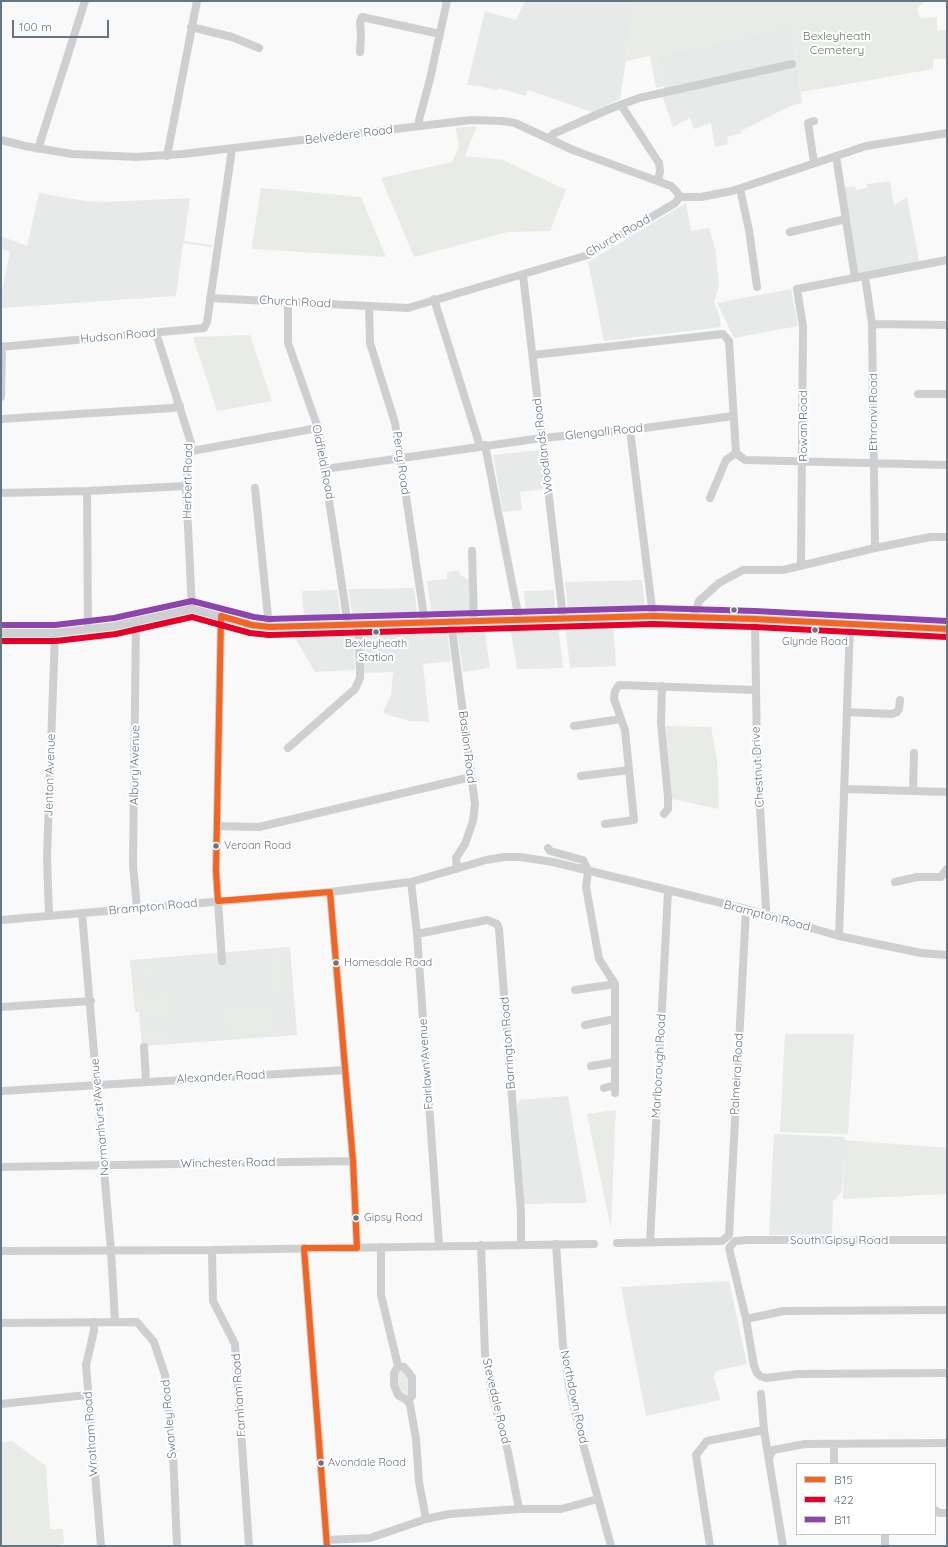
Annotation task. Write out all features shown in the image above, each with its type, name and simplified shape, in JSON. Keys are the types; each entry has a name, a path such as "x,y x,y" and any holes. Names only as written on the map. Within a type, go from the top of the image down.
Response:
{"street":[{"path":"38,149 85,1"},
{"path":"167,156 196,1"},
{"path":"419,126 419,120 447,1"},
{"path":"360,52 361,34 359,15 440,34"},
{"path":"191,27 232,37 258,48"},
{"path":"549,140 553,134 621,104 654,94 792,64"},
{"path":"621,104 659,163 660,171 658,181"},
{"name":"Belvedere Road","path":"1,140 38,149 107,157 167,156 471,120 502,121 515,123 549,140 616,167 671,186 678,192 680,197"},
{"path":"814,121 808,123 814,163"},
{"path":"680,197 701,197 740,189 814,163 886,142 947,133"},
{"path":"210,298 232,149"},
{"path":"836,156 855,278 947,260"},
{"path":"740,189 750,230 757,287"},
{"name":"Church Road","path":"210,298 408,308 588,255 675,202 680,197"},
{"path":"790,232 846,219"},
{"name":"Woodlands Road","path":"523,275 563,617"},
{"name":"Ethronvi Road","path":"865,276 872,324 875,548"},
{"name":"Rowan Road","path":"801,564 803,326 797,289 855,278"},
{"name":"Hudson Road","path":"1,347 204,328 207,322 210,298"},
{"path":"432,300 480,446 518,619"},
{"name":"Oldfield Road","path":"288,302 288,343 318,428 348,625"},
{"name":"Percy Road","path":"369,306 370,343 395,423 425,623"},
{"path":"872,324 947,325"},
{"name":"Herbert Road","path":"156,333 191,443 192,451 186,486 192,610"},
{"path":"533,355 720,333 726,336 729,341 736,453 745,460 947,465"},
{"path":"1,347 1,397"},
{"path":"918,394 947,394"},
{"path":"1,419 148,410 180,406"},
{"name":"Glengall Road","path":"325,469 480,446 542,438 630,430 733,416"},
{"path":"192,451 318,428"},
{"path":"630,430 653,616"},
{"path":"710,498 726,460 736,453"},
{"path":"1,493 87,491 186,486"},
{"path":"255,488 269,627"},
{"path":"87,491 88,629"},
{"path":"694,616 699,601 719,583 743,570 783,570 801,564 875,548 930,537 947,537"},
{"path":"472,551 474,621"},
{"path":"1,634 55,633 114,626 192,610 221,616 252,625 269,627 425,623 563,617 694,616 947,629"},
{"path":"221,616 216,871 222,961"},
{"name":"Chestnut Drive","path":"756,619 755,690 757,758 765,897 764,915"},
{"name":"Albury Avenue","path":"136,621 133,865 137,908"},
{"name":"Basilon Road","path":"451,622 474,804 473,821 465,844 456,858 457,869"},
{"path":"839,936 850,624"},
{"path":"288,748 355,689 360,678 358,625"},
{"name":"Jenton Avenue","path":"49,916 47,856 55,633"},
{"path":"605,824 634,820 625,730 614,699 614,691 619,685 755,690"},
{"path":"662,686 660,723 668,797 668,809 664,814"},
{"path":"847,712 892,714 897,712 899,709 900,700"},
{"path":"574,726 621,720"},
{"path":"913,791 914,753"},
{"path":"581,776 629,770"},
{"path":"217,826 259,828 471,777"},
{"path":"845,789 947,792"},
{"path":"548,848 550,851 583,860 588,872 586,887 599,959 615,984 615,1089 604,1088"},
{"name":"Brampton Road","path":"1,920 330,892 411,882 504,857 520,857 553,862 588,872 746,909 839,936 921,953 947,955"},
{"path":"895,882 916,877 944,877 947,869"},
{"name":"Fairlawn Avenue","path":"411,882 417,934 439,1245"},
{"name":"Marlborough Road","path":"650,1242 668,891"},
{"path":"330,892 353,1161 357,1248"},
{"name":"Palmeira Road","path":"746,909 729,1251 746,1319 754,1366 757,1373 766,1378 798,1374 947,1373"},
{"name":"Normanhurst Avenue","path":"82,913 98,1085 115,1321"},
{"name":"Barrington Road","path":"417,934 487,920 497,924 499,929 521,1212 521,1244"},
{"path":"575,990 615,984"},
{"path":"1,1007 91,1001"},
{"path":"585,1024 616,1019"},
{"path":"144,1047 146,1081"},
{"path":"591,1066 615,1062"},
{"name":"Alexander Road","path":"1,1091 345,1070"},
{"name":"Winchester Road","path":"1,1167 353,1161"},
{"name":"South Gipsy Road","path":"617,1243 747,1240 947,1240"},
{"name":"Northdown Road","path":"556,1244 565,1360 579,1429 611,1546"},
{"path":"1,1251 212,1250 439,1245 594,1244"},
{"name":"Stevedale Road","path":"481,1245 485,1354 493,1398 508,1452 519,1509"},
{"path":"381,1247 381,1295 398,1366 394,1373 394,1385 398,1395 408,1401 414,1421 419,1482 426,1519"},
{"path":"304,1248 327,1543 370,1538 426,1519 476,1511 561,1509 598,1499"},
{"name":"Farnham Road","path":"212,1250 213,1302 235,1344 249,1546"},
{"path":"746,1319 784,1311 947,1310"},
{"name":"Wrotham Road","path":"94,1322 94,1331 86,1365 87,1395 100,1546"},
{"name":"Swanley Road","path":"1,1323 138,1322 154,1342 166,1375 173,1452 177,1546"},
{"path":"398,1366 404,1367 412,1377 414,1389 412,1396 408,1401"},
{"path":"761,1394 764,1430 783,1546"},
{"path":"1,1404 87,1395"},
{"path":"710,1546 696,1455 706,1441 764,1430"},
{"path":"769,1458 771,1451 804,1444 947,1443"},
{"path":"834,1444 834,1463"},
{"path":"936,1511 939,1513 947,1514"},
{"path":"885,1546 886,1535"}],"shaded area":[{"path":"525,1 635,1 620,99 592,112 528,90 526,96 498,88 497,91 481,86 467,85 485,11 516,20"},
{"path":"792,22 802,103 788,107 741,131 741,133 727,137 728,144 715,147 711,123 694,129 690,118 673,127 662,96 664,86 658,55 777,29 776,25"},
{"path":"890,181 894,205 907,197 920,265 856,276 842,188 855,186 856,190 867,188 867,184"},
{"path":"39,193 85,201 106,202 190,198 184,241 212,245 212,247 183,243 176,296 1,308 1,295 10,252 1,248 1,236 27,246"},
{"path":"686,203 691,231 709,228 715,248 719,285 714,302 720,318 721,327 604,341 588,262"},
{"path":"791,289 798,326 734,338 717,303"},
{"path":"539,450 544,489 520,492 522,510 503,512 493,455"},
{"path":"459,570 460,575 471,581 471,614 432,616 427,581 447,579 447,572"},
{"path":"642,580 645,607 642,610 571,612 568,610 565,582"},
{"path":"414,588 418,617 353,618 348,589"},
{"path":"337,590 341,619 304,620 302,591"},
{"path":"554,590 555,612 526,614 524,591"},
{"path":"613,622 616,666 570,668 565,624"},
{"path":"558,625 563,668 517,669 510,626"},
{"path":"484,626 490,668 463,672 457,630 460,628"},
{"path":"444,628 447,632 451,661 423,664 429,722 410,721 385,714 383,712 391,695 393,672 364,673 364,630"},
{"path":"351,631 354,638 355,670 315,672 292,633"},
{"path":"290,947 297,1035 142,1046 139,1012 135,1012 130,960"},
{"path":"568,1096 587,1203 524,1204 517,1105 520,1100"},
{"path":"774,1134 845,1137 842,1192 833,1201 832,1234 769,1235"},
{"path":"729,1281 747,1364 716,1371 714,1376 720,1400 646,1416 621,1287"}],"green space":[{"name":"Bexleyheath Cemetery","path":"635,1 924,1 924,3 917,8 920,18 937,17 937,32 939,30 947,30 947,59 933,59 933,69 801,92 792,22 776,25 777,29 658,55 664,86 656,88 650,56 626,61"},
{"path":"477,126 465,156 503,160 566,190 550,231 508,232 414,257 381,178 452,162 459,147 456,128"},
{"path":"261,188 361,197 386,257 253,249 252,246"},
{"path":"250,335 272,401 217,411 193,337"},
{"path":"666,726 711,727 717,760 719,809 672,799"},
{"path":"282,950 285,992 267,993 265,968 269,967 268,956 264,956 263,952"},
{"path":"171,960 171,963 157,965 158,976 142,977 143,994 174,992 176,1015 142,1018 142,1011 137,1011 134,972 144,971 144,962"},
{"path":"272,1003 274,1032 226,1035 224,1006"},
{"path":"167,1029 168,1041 145,1043 144,1031"},
{"path":"785,1034 854,1034 848,1134 780,1132"},
{"path":"616,1110 615,1128 611,1229 587,1114"},
{"path":"844,1140 947,1148 947,1194 843,1199"},
{"path":"399,1370 402,1370 409,1376 409,1396 404,1397 397,1387 397,1373"},
{"path":"12,1441 46,1466 50,1529 63,1529 64,1544 48,1546 1,1546 1,1443"}],"transit line":[{"name":"B11","path":"1,625 55,625 114,618 192,601 254,617 269,619 653,608 755,611 947,621"},
{"name":"B15","path":"221,616 252,625 269,627 653,616 755,619 947,629"},
{"name":"B15","path":"218,901 216,871 221,616"},
{"name":"422","path":"1,641 56,641 116,634 192,617 250,633 269,635 653,624 755,627 947,637"},
{"name":"B15","path":"330,892 353,1161 357,1248"},
{"name":"B15","path":"218,901 330,892"},
{"name":"B15","path":"304,1248 327,1546"},
{"name":"B15","path":"304,1248 357,1248"}],"place":[{"name":"Glynde Road","path":"815,630"},
{"name":"Bexleyheath Station","path":"376,632"},
{"name":"Veroan Road","path":"216,846"},
{"name":"Homesdale Road","path":"336,963"},
{"name":"Gipsy Road","path":"356,1218"},
{"name":"Avondale Road","path":"321,1463"}]}
